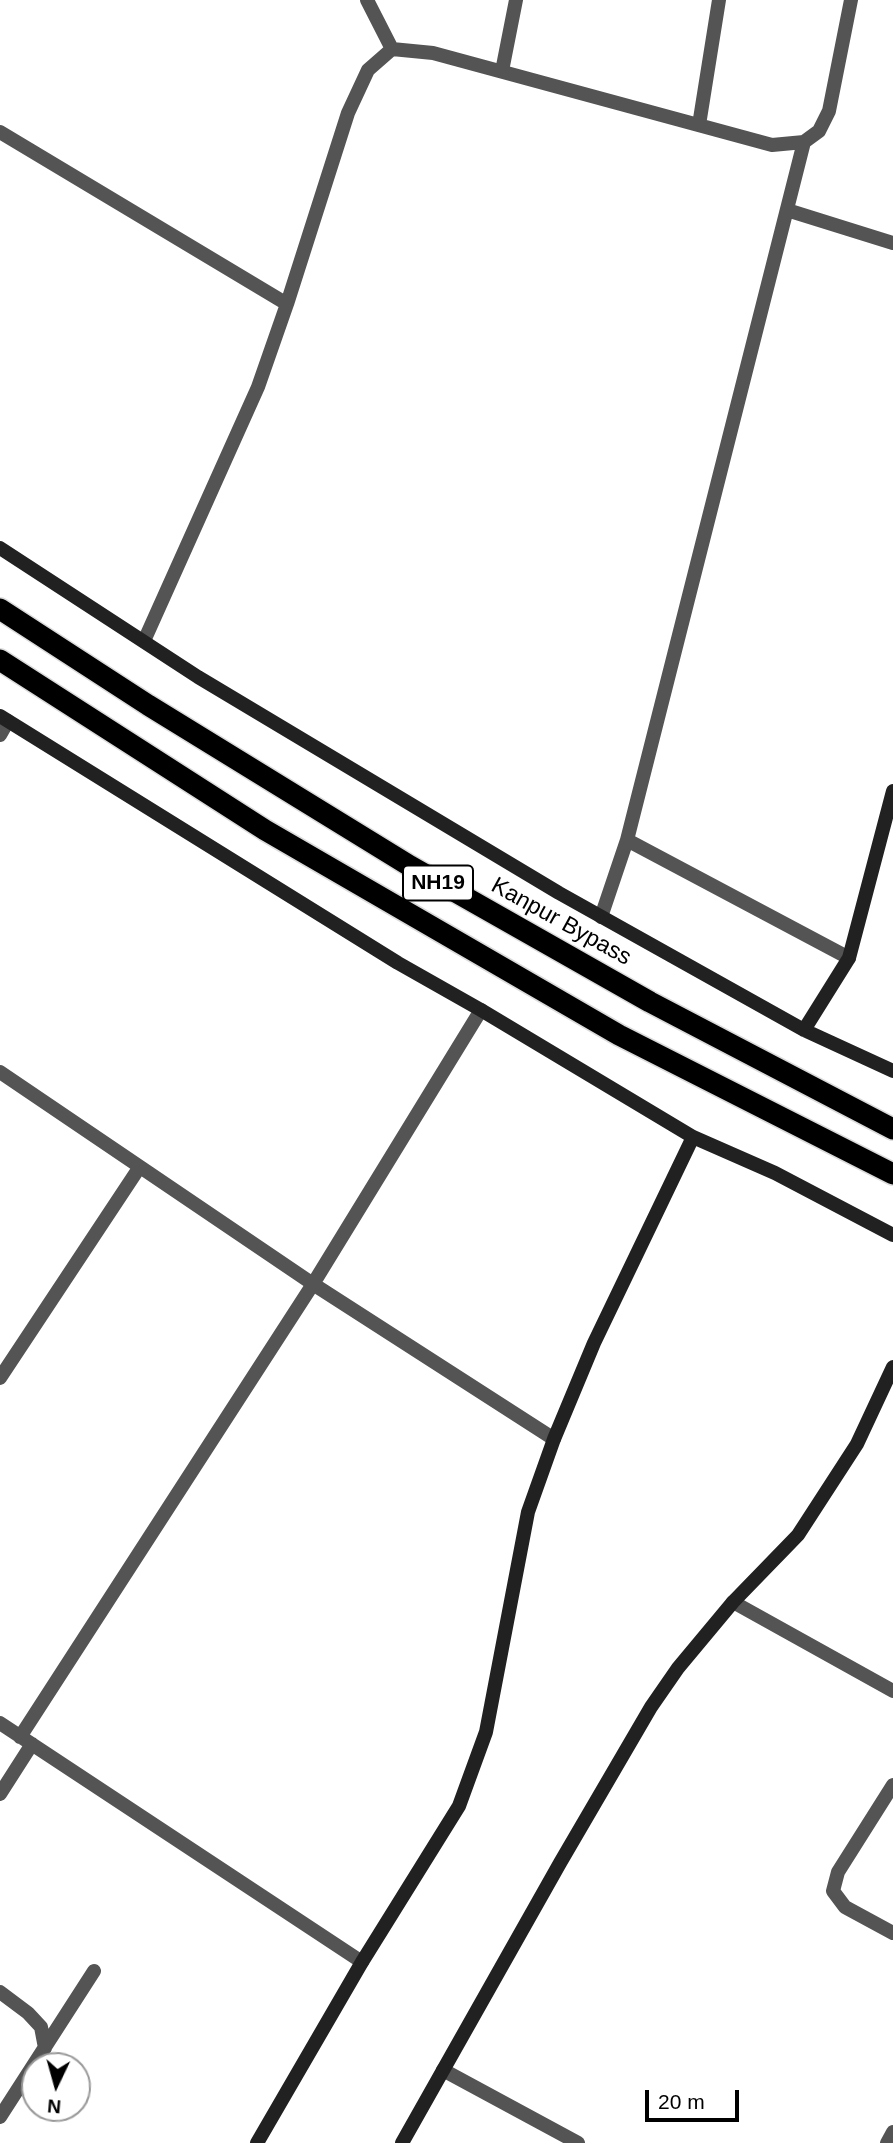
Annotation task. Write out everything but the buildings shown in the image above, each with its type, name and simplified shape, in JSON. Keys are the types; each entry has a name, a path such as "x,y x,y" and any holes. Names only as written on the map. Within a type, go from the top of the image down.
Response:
{"highway":[{"name":"Kanpur Bypass","path":"0,609 148,705 410,866 650,1002 893,1129"},
{"name":"NH19","path":"0,660 265,830 608,1028 893,1174"}],"street":[{"path":"367,0 392,49"},
{"path":"502,71 516,0"},
{"path":"699,125 719,0"},
{"path":"144,641 258,387 348,113 368,70 392,49 433,53 772,145 804,142 819,131 829,111 851,0"},
{"path":"0,132 287,304"},
{"path":"601,917 628,840 804,142"},
{"path":"788,210 893,243"},
{"path":"0,548 198,677 601,917 804,1030 893,1071"},
{"path":"0,735 4,719 398,963 693,1137 775,1173 893,1235"},
{"path":"804,1030 849,957 893,791"},
{"path":"628,840 849,957"},
{"path":"0,1794 26,1740 313,1284 481,1010"},
{"path":"0,1072 313,1284 554,1439"},
{"path":"257,2143 362,1962 460,1806 486,1731 528,1512 554,1439 594,1343 693,1137"},
{"path":"0,1378 139,1168"},
{"path":"402,2143 651,1707 678,1668 733,1602 798,1535 857,1444 893,1367"},
{"path":"733,1602 893,1691"},
{"path":"0,1723 362,1962"},
{"path":"893,1785 838,1872 833,1891 845,1907 893,1933"},
{"path":"0,2117 94,1971"},
{"path":"0,1992 28,2013 41,2027 45,2048"},
{"path":"443,2070 578,2143"}]}
